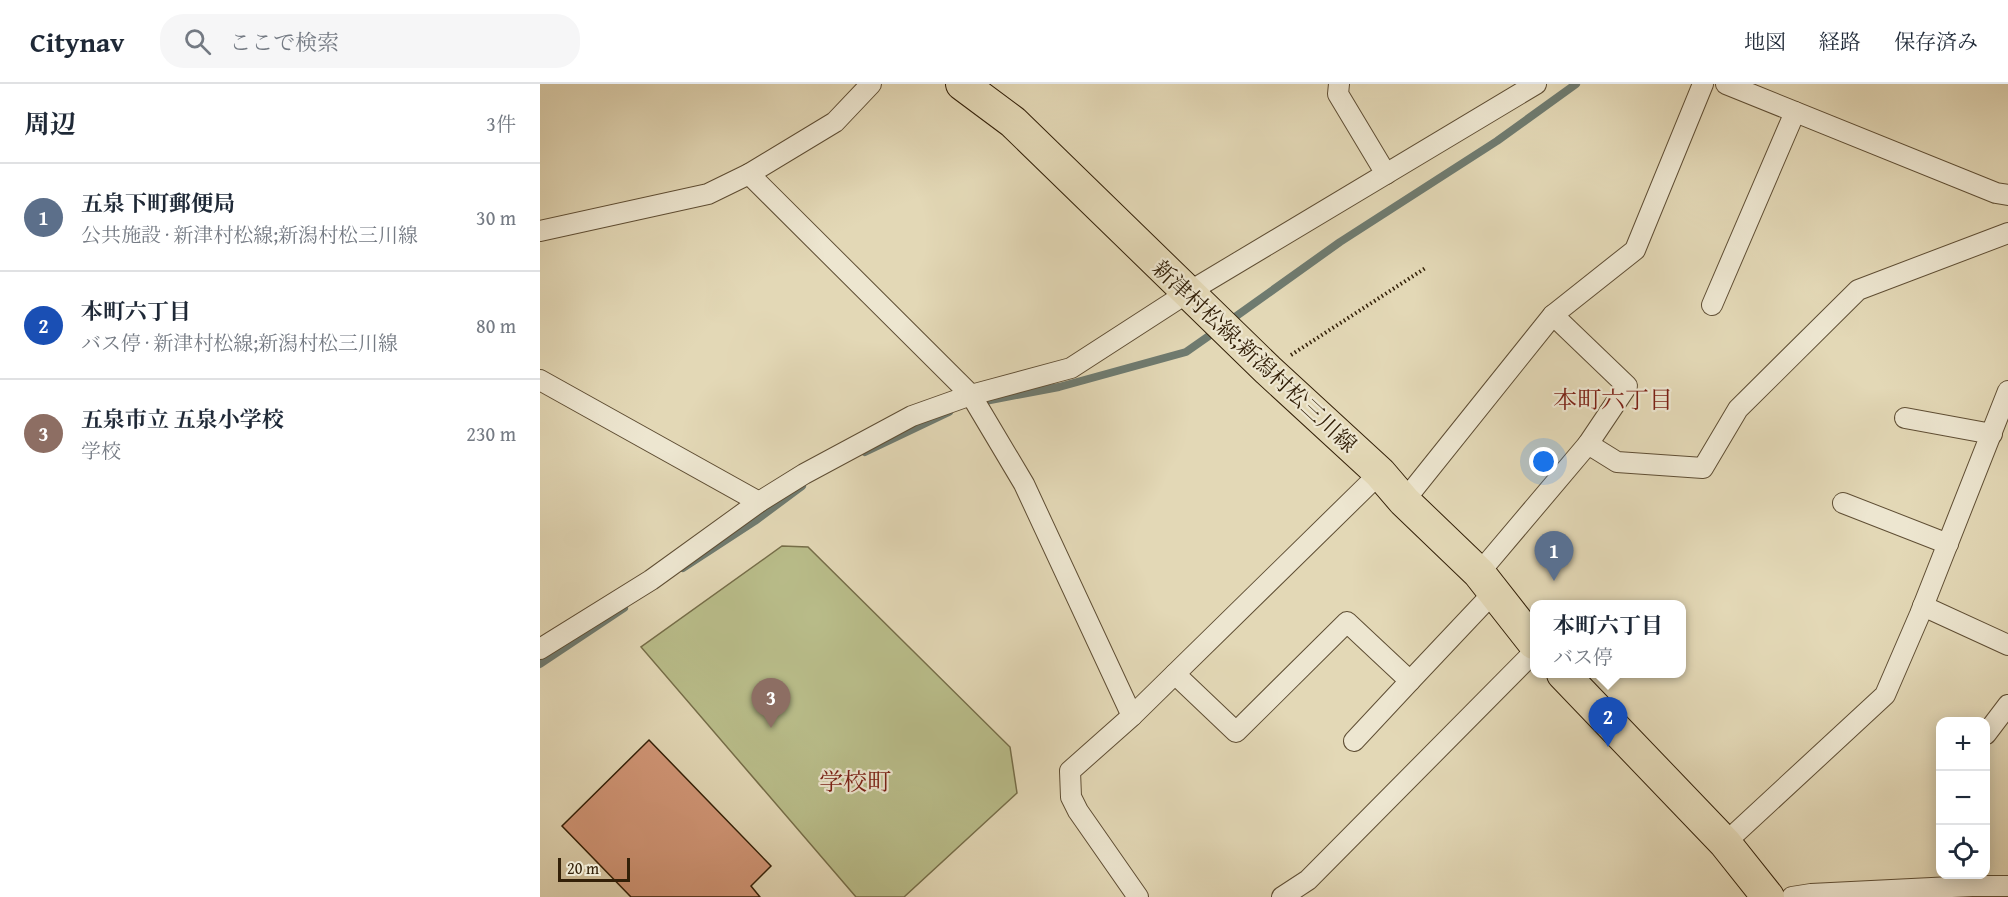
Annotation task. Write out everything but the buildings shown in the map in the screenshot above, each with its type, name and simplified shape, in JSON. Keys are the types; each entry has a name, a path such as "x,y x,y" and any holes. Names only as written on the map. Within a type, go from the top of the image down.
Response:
{"main road":[{"name":"新津村松線;新潟村松三川線","path":"962,84 1013,122 1187,293 1380,473 1404,501 1486,583 1530,638"},
{"path":"1567,678 1725,843 1768,897"}],"street":[{"path":"540,231 708,194 749,174 835,122 871,84"},
{"path":"1339,84 1338,94 1386,174"},
{"path":"540,649 651,580 759,502 804,474 912,416 971,394 1071,368 1187,293 1536,84"},
{"path":"1404,501 1554,315 1635,250 1703,84"},
{"path":"1726,84 1996,193 2008,195"},
{"path":"1712,305 1795,112"},
{"path":"749,174 971,394 1024,484 1132,716"},
{"path":"1588,444 1617,462 1703,468 1738,409 1858,290 2008,233"},
{"path":"1354,741 1410,681 1486,583 1588,444 1627,386 1554,315"},
{"path":"540,380 759,502"},
{"path":"1725,843 1885,695 1923,606 2008,391"},
{"path":"1905,418 1992,434"},
{"path":"1138,897 1078,811 1071,797 1070,771 1132,716 1380,473"},
{"path":"1843,503 1948,544"},
{"path":"1923,606 2008,645"},
{"path":"1175,674 1236,732 1347,622 1410,681"},
{"path":"1282,897 1308,880 1530,656"},
{"path":"1990,729 2008,705"},
{"path":"1792,897 1834,892 2008,886"}],"path":[{"path":"1268,370 1427,267"}],"green space":[{"path":"782,546 808,547 1010,747 1017,793 904,897 856,897 641,647"}],"waterway":[{"path":"1228,322 1340,242 1497,141 1576,84"},
{"path":"980,402 1059,387 1186,352 1216,331"},
{"path":"865,452 949,412"},
{"path":"683,568 755,521 802,486"},
{"path":"540,664 624,608"}],"place":[{"name":"五泉下町郵便局","path":"1554,581"},
{"name":"五泉市立 五泉小学校","path":"771,728"},
{"name":"本町六丁目","path":"1608,747"}],"district":[{"name":"本町六丁目","path":"1613,400"},
{"name":"学校町","path":"855,782"}]}
